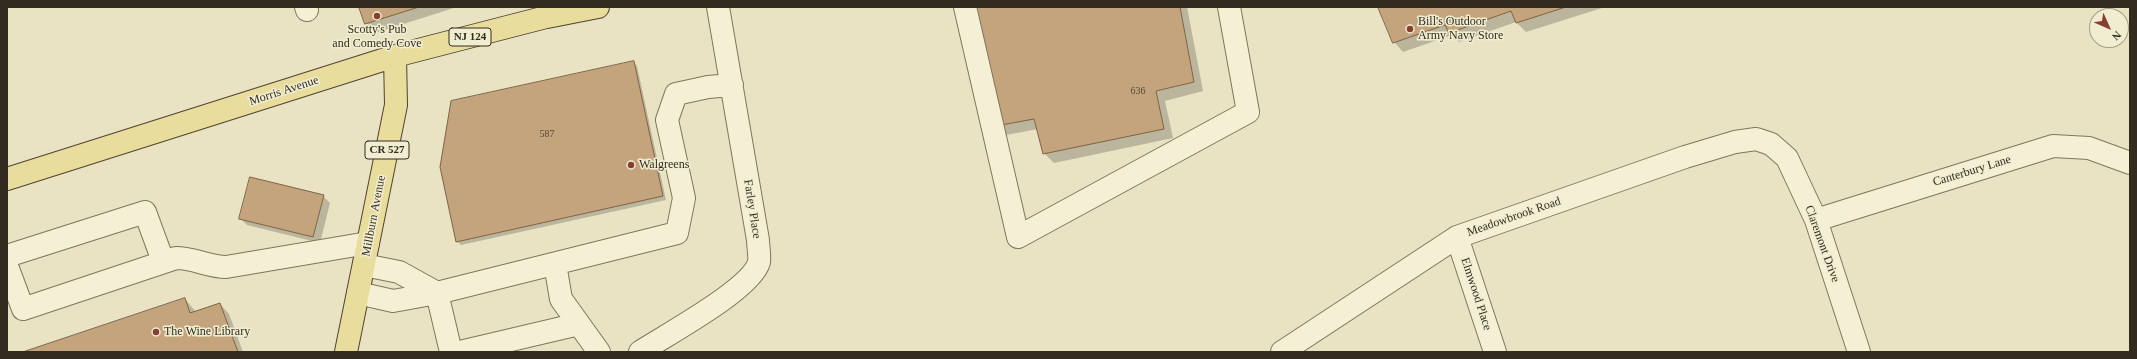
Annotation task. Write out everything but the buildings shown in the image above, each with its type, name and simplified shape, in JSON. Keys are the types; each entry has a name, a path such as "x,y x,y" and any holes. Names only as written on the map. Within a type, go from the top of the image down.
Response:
{"main road":[{"name":"NJ 124","path":"550,10 598,7"},
{"name":"Morris Avenue","path":"7,180 395,56 550,10"},
{"name":"Millburn Avenue","path":"346,352 396,105 395,56"}],"street":[{"name":"Farley Place","path":"640,352 726,297 750,278 759,262 758,240 718,7"},
{"path":"965,7 1018,237 1248,112 1229,7"},
{"path":"358,293 393,301 437,293 677,233 684,198 667,120 676,94 708,87 732,85"},
{"name":"Meadowbrook Road","path":"1282,352 1456,237 1685,157 1728,144 1756,139 1771,144"},
{"name":"Claremont Drive","path":"1771,144 1787,158 1816,220 1859,352"},
{"name":"Canterbury Lane","path":"1816,220 2053,146 2089,148 2130,163"},
{"path":"7,256 145,212 163,261"},
{"name":"Elmwood Place","path":"1456,237 1495,352"},
{"path":"7,266 23,309 163,261 186,258 219,267 226,267 368,243"},
{"path":"555,264 561,299 599,352"},
{"path":"364,265 399,272 437,293 451,352"},
{"path":"460,352 579,324"}],"place":[{"name":"Scotty's Pub and Comedy Cove","path":"377,16"},
{"name":"Bill's Outdoor Army Navy Store","path":"1410,29"},
{"name":"Walgreens","path":"631,165"},
{"name":"The Wine Library","path":"156,332"}]}
